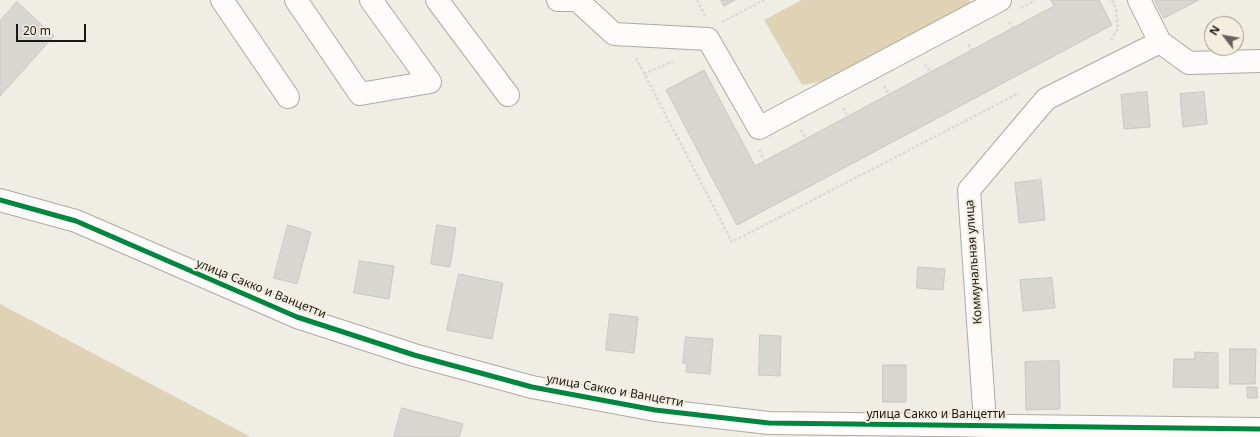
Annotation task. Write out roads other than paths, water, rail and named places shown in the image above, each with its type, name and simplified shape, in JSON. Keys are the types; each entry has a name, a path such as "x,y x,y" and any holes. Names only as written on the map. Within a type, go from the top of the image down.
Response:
{"street":[{"path":"222,0 288,97"},
{"path":"296,0 360,94 430,82 371,0"},
{"path":"437,0 508,95"},
{"path":"572,0 614,34 708,39 759,128 1000,0"},
{"path":"1139,0 1160,42 1189,63 1260,62"},
{"name":"Коммунальная улица","path":"985,431 969,190 1046,99 1160,42"},
{"name":"улица Сакко и Ванцетти","path":"0,200 76,221 297,317 414,355 532,387 655,410 769,423 985,431 1260,428"}]}
